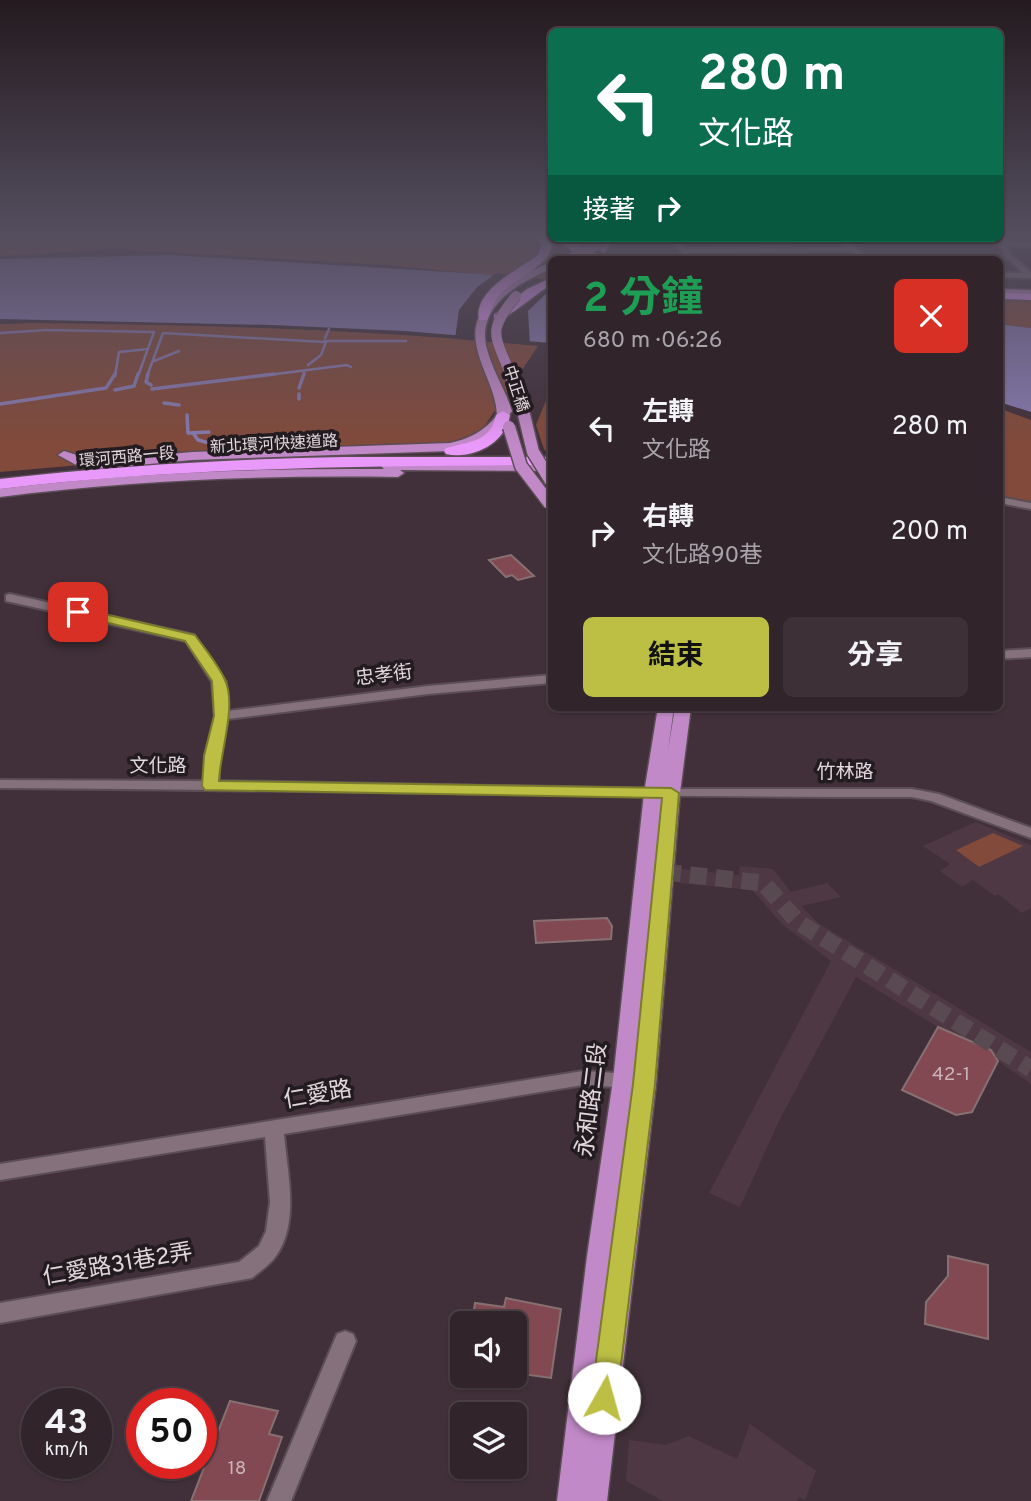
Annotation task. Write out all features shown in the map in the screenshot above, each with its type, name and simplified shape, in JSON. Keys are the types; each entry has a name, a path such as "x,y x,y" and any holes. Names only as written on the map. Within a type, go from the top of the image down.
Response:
{"highway":[{"path":"483,317 487,304"},
{"path":"498,318 515,304"},
{"path":"108,472 177,464 342,455 443,453 490,441 503,426 503,415"},
{"name":"新北環河快速道路","path":"0,489 108,472 292,461 548,461"}],"main road":[{"path":"483,317 494,304"},
{"path":"498,318 509,304"},
{"name":"中正橋","path":"483,317 480,336 482,347 502,399 521,466 548,502"},
{"name":"中正橋","path":"498,318 495,327 499,347 520,398 533,452 548,476"},
{"path":"64,455 96,466 192,456 450,446 479,439 489,433 503,415 502,399"},
{"name":"環河西路一段","path":"0,489 49,482 254,468 548,467"},
{"name":"環河西路一段","path":"0,489 288,471 548,473"},
{"name":"永和路二段","path":"592,1501 662,793 666,711"},
{"name":"永和路二段","path":"662,793 682,711"},
{"name":"永和路二段","path":"572,1501 600,1256 634,1082"}],"street":[{"path":"1003,501 1031,506"},
{"path":"1003,510 1031,514"},
{"path":"10,598 190,638 219,681 222,716 212,756 211,786"},
{"path":"1003,655 1031,653"},
{"name":"忠孝街","path":"222,716 428,690 548,679"},
{"name":"文化路","path":"0,784 662,793"},
{"name":"竹林路","path":"662,793 912,793 934,797 1031,833"},
{"name":"仁愛路","path":"0,1172 583,1078 634,1082"},
{"name":"仁愛路31巷2弄","path":"0,1313 244,1271 262,1258 272,1245 279,1215 274,1129"},
{"path":"279,1501 345,1341"}],"shaded area":[{"path":"0,304 548,304 548,343 405,331 272,325 0,319"},
{"path":"1003,304 1031,304 1031,328 1003,324"},
{"path":"0,324 285,329 538,346 482,430 466,448 161,458 0,472"},
{"path":"1003,324 1031,328 1031,412 1003,403"},
{"path":"548,395 548,454 536,425"},
{"path":"1003,410 1031,420 1031,507 1003,501"},
{"path":"976,822 1031,845 1031,908 1022,913 998,894 995,896 973,880 962,887 940,871 950,864 923,846"},
{"path":"993,833 1023,846 979,867 956,850"},
{"path":"740,866 773,869 791,892 827,883 841,897 801,906 818,923 1031,1052 1031,1084 998,1061 991,1049 938,1027 856,977 780,1119 740,1207 709,1193 831,961 783,925 752,890 679,883 681,869 739,875"},
{"path":"750,1424 816,1471 805,1500 799,1497 797,1501 663,1501 626,1481 629,1440 666,1445 689,1436 737,1459"}],"pier":[{"path":"464,304 535,304 528,311 530,345 455,339 459,310"}],"building":[{"path":"511,555 534,576 518,580 512,575 506,577 489,560"},
{"path":"607,918 612,926 611,939 536,943 534,921"},
{"path":"938,1027 991,1050 998,1061 972,1112 956,1115 902,1090"},
{"path":"948,1256 988,1265 988,1339 925,1324 926,1302 948,1276"},
{"path":"506,1298 561,1309 551,1378 527,1375 527,1311 474,1311 475,1303 504,1307"},
{"path":"230,1401 278,1411 269,1434 282,1437 259,1501 191,1501 200,1479 217,1479 217,1434"}],"waterway":[{"path":"325,338 329,329"},
{"path":"0,333 47,330 154,332 148,349"},
{"path":"147,376 163,333 324,342"},
{"path":"324,341 406,341"},
{"path":"308,365 321,355 326,342"},
{"path":"115,376 119,352 148,349"},
{"path":"138,376 148,349"},
{"path":"154,361 179,351"},
{"path":"305,370 347,365 351,367"},
{"path":"260,376 305,370"},
{"path":"303,376 305,370"},
{"path":"0,404 106,388 115,374"},
{"path":"115,390 134,386 138,374"},
{"path":"148,374 146,382 151,385"},
{"path":"152,389 274,374"},
{"path":"299,388 304,374"},
{"path":"299,394 299,399"},
{"path":"164,403 179,405"},
{"path":"187,415 188,433 209,432"},
{"path":"193,433 198,440 209,443"}],"tunnel":[{"path":"664,872 763,883 798,922 1031,1069"}],"route":[{"path":"78,612 190,638 219,681 222,716 212,756 211,786 671,793 644,1084 604,1398"}]}
